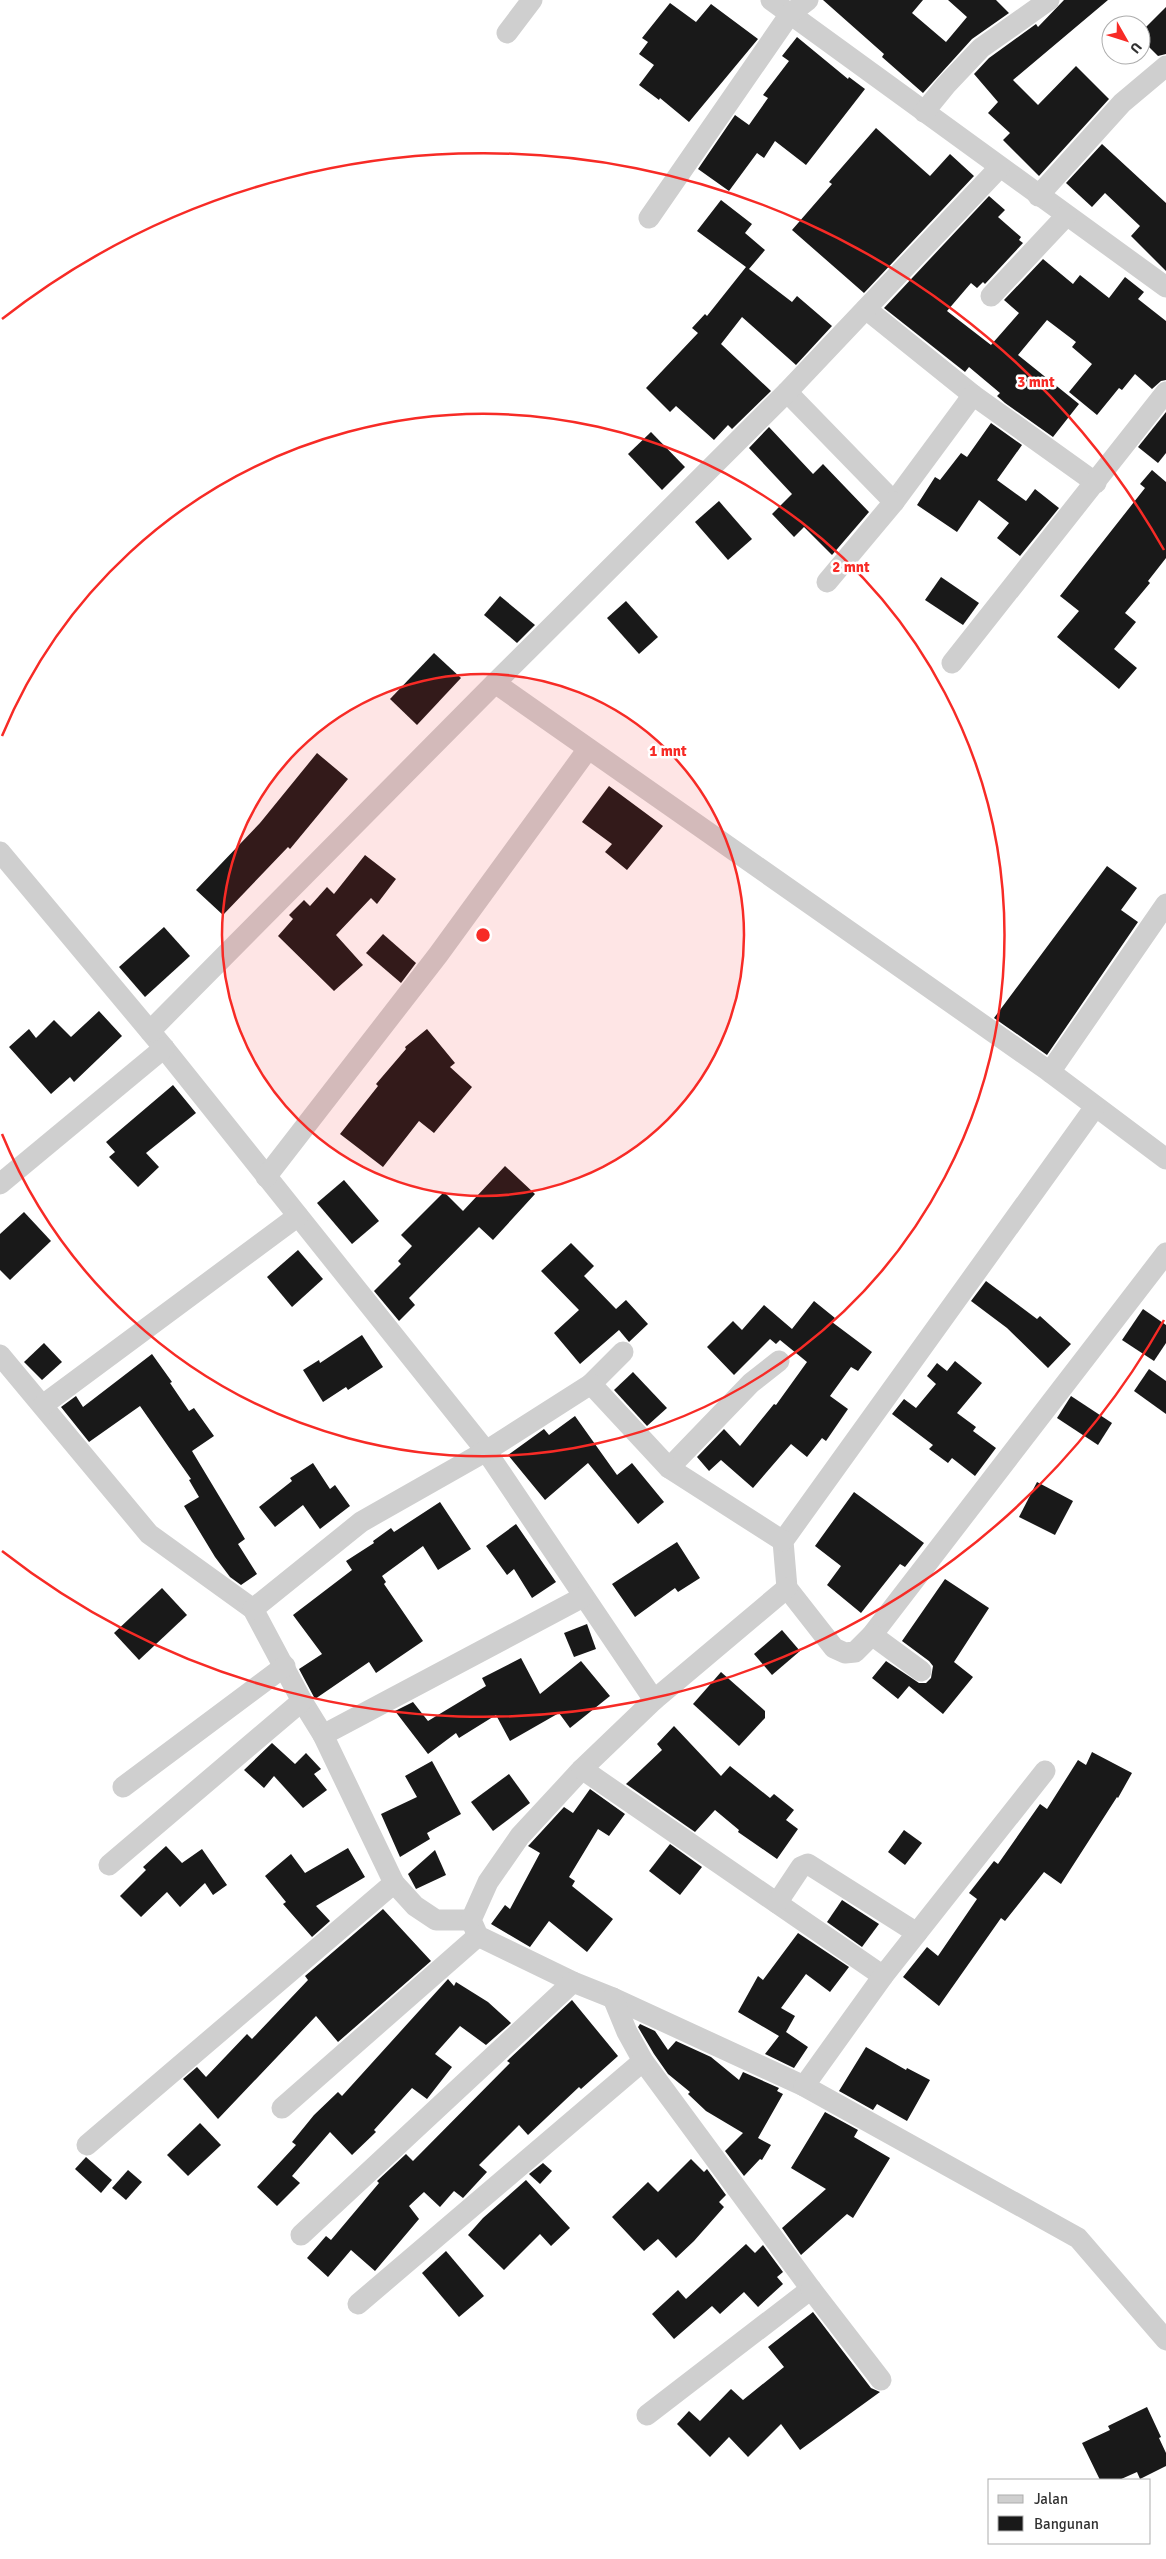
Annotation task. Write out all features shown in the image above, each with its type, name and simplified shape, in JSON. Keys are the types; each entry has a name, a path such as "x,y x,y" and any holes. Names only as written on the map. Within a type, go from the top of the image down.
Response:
{"street":[{"path":"507,33 532,0"},
{"path":"771,0 999,168 1166,287"},
{"path":"649,218 790,14 808,0"},
{"path":"924,112 946,85 981,48 1049,0"},
{"path":"1038,196 1122,103 1166,66"},
{"path":"150,1031 787,392 999,168"},
{"path":"991,296 1066,216"},
{"path":"866,309 973,395 1096,483"},
{"path":"787,392 894,502"},
{"path":"952,664 1166,392"},
{"path":"827,582 894,502 973,395"},
{"path":"495,683 1050,1072 1166,1159"},
{"path":"266,1177 438,954 588,749"},
{"path":"0,852 164,1048 486,1451 654,1700"},
{"path":"1050,1072 1166,904"},
{"path":"0,1184 164,1048"},
{"path":"1095,1107 783,1541 787,1588 834,1648 845,1653 854,1652 872,1635 1166,1253"},
{"path":"43,1405 298,1216"},
{"path":"253,1609 361,1522 486,1451 591,1384 623,1352"},
{"path":"0,1355 43,1405 113,1494 150,1534 253,1609 302,1701 323,1735 394,1883 416,1906 436,1920 474,1928 573,1982 613,1998 804,2086 1078,2238 1166,2340"},
{"path":"669,1468 751,1383 778,1361"},
{"path":"591,1384 669,1468 783,1541"},
{"path":"282,2108 474,1928 488,1882 501,1862 520,1836 582,1769 654,1700 787,1588"},
{"path":"323,1735 584,1598"},
{"path":"872,1635 921,1671"},
{"path":"123,1787 285,1666"},
{"path":"109,1865 302,1701"},
{"path":"582,1769 883,1976"},
{"path":"804,2086 883,1976 1045,1771"},
{"path":"778,1903 801,1867 808,1864 917,1933"},
{"path":"87,2145 394,1883"},
{"path":"301,2235 573,1982"},
{"path":"613,1998 627,2032 643,2061 811,2289 881,2380"},
{"path":"358,2304 643,2061"},
{"path":"647,2415 811,2289"}],"building":[{"path":"823,0 923,0 912,13 946,42 967,17 948,0 996,0 1009,13 972,39 923,93 882,57 884,54"},
{"path":"1064,0 1108,0 1013,80 1038,105 1076,66 1109,99 1039,176 1003,140 1010,133 988,113 998,102 974,74 989,58 1036,24 1038,27"},
{"path":"670,3 696,22 711,4 758,39 689,122 660,98 659,100 639,85 654,65 639,54 648,42 642,38"},
{"path":"1166,7 1166,54 1158,56 1151,49 1151,22"},
{"path":"797,37 848,79 849,77 865,89 806,165 775,141 764,158 757,153 729,191 698,169 735,115 749,125 768,98 763,95 789,61 782,56"},
{"path":"876,128 930,176 950,154 974,176 864,293 792,230 832,184 829,182"},
{"path":"1102,144 1166,203 1166,271 1131,236 1140,226 1105,193 1092,207 1066,183"},
{"path":"989,196 1005,210 998,217 1021,237 1019,240 1023,243 985,284 983,282 977,288 971,283 947,311 991,345 1019,313 1004,300 1043,259 1073,284 1080,275 1109,298 1125,277 1144,292 1138,299 1166,321 1166,380 1161,381 1152,389 1135,374 1122,390 1119,388 1097,415 1069,392 1092,364 1072,347 1076,342 1047,320 1018,355 1079,404 1053,437 1005,403 997,396 1000,393 969,367 965,372 884,308"},
{"path":"721,200 752,224 745,233 765,250 749,269 792,302 797,296 832,326 796,365 742,317 721,344 771,391 732,429 728,425 714,440 676,406 670,412 646,388 698,333 692,328 705,314 707,316 746,267 697,231"},
{"path":"1166,412 1166,453 1158,463 1138,447"},
{"path":"991,423 1022,445 997,480 1026,501 1035,489 1059,508 1020,556 997,538 1009,523 979,500 957,532 917,505 935,477 940,480 961,453 967,457"},
{"path":"769,427 813,474 823,464 869,512 832,555 804,527 794,537 772,514 792,494 749,448"},
{"path":"651,432 685,467 662,490 628,454"},
{"path":"1152,470 1166,482 1166,558 1148,581 1150,583 1125,613 1136,622 1114,649 1137,668 1119,689 1057,637 1079,611 1060,596 1145,488 1140,484"},
{"path":"719,501 752,539 728,560 695,522"},
{"path":"941,577 979,603 963,625 925,600"},
{"path":"500,596 535,625 517,643 484,615"},
{"path":"626,601 658,637 639,654 607,618"},
{"path":"434,653 461,678 417,725 390,699"},
{"path":"317,753 348,779 290,849 288,847 223,915 196,890 260,823"},
{"path":"609,786 663,826 627,870 605,852 612,844 582,822"},
{"path":"365,855 396,879 377,904 371,898 336,935 363,965 334,991 278,936 293,919 289,915 304,900 310,906 327,887 334,894"},
{"path":"1107,866 1137,888 1121,910 1138,922 1047,1055 994,1018"},
{"path":"164,927 190,956 145,997 119,967"},
{"path":"383,934 416,963 401,983 366,953"},
{"path":"99,1011 122,1036 74,1082 70,1077 51,1094 9,1047 29,1029 36,1038 54,1020 71,1037"},
{"path":"427,1029 455,1063 450,1067 472,1087 434,1133 419,1121 383,1167 340,1134 378,1086 376,1084 406,1049 405,1047"},
{"path":"173,1085 196,1113 146,1153 159,1167 138,1187 109,1157 115,1152 106,1142"},
{"path":"505,1166 535,1194 493,1240 479,1227 409,1298 415,1305 399,1321 374,1291 401,1264 398,1261 412,1246 401,1235 444,1192 463,1211"},
{"path":"344,1180 379,1221 352,1244 317,1203"},
{"path":"24,1212 51,1241 10,1280 0,1270 0,1234"},
{"path":"571,1243 594,1266 584,1276 616,1309 626,1300 648,1324 629,1342 619,1330 580,1364 554,1333 579,1310 541,1271"},
{"path":"298,1250 323,1279 292,1307 267,1277"},
{"path":"986,1281 1037,1319 1040,1316 1071,1344 1048,1368 1007,1328 971,1301"},
{"path":"814,1301 835,1318 832,1322 872,1352 858,1371 851,1367 830,1396 848,1409 826,1441 822,1438 807,1457 791,1444 753,1488 721,1460 709,1471 697,1457 724,1429 740,1446 774,1404 776,1405 807,1362 780,1340 776,1344 770,1339 734,1375 707,1347 733,1321 742,1330 764,1305 792,1329"},
{"path":"1143,1309 1166,1325 1166,1343 1154,1361 1122,1340"},
{"path":"362,1335 383,1367 348,1390 346,1387 323,1402 303,1370 319,1360 320,1363"},
{"path":"44,1343 62,1362 42,1380 24,1362"},
{"path":"152,1354 172,1382 170,1383 189,1411 194,1408 214,1436 192,1451 245,1539 238,1544 257,1574 241,1585 230,1577 215,1557 184,1506 199,1497 189,1480 191,1479 140,1406 89,1442 61,1407 76,1396 83,1407"},
{"path":"955,1361 982,1383 957,1413 976,1427 973,1431 996,1448 975,1476 952,1458 948,1463 929,1449 933,1445 892,1414 904,1399 916,1408 936,1384 927,1376 937,1363 947,1371"},
{"path":"1149,1369 1166,1381 1166,1414 1134,1391"},
{"path":"633,1372 667,1408 647,1426 614,1390"},
{"path":"1071,1396 1112,1423 1098,1445 1057,1418"},
{"path":"575,1416 617,1475 632,1463 664,1502 638,1524 588,1463 545,1500 508,1455 544,1429 549,1435"},
{"path":"313,1463 330,1489 335,1485 350,1506 320,1529 303,1505 275,1527 259,1507 292,1481 290,1478"},
{"path":"1037,1482 1073,1501 1055,1535 1019,1517"},
{"path":"854,1492 924,1543 905,1567 900,1564 861,1613 827,1585 841,1566 815,1546"},
{"path":"440,1502 471,1549 438,1570 423,1546 382,1576 386,1582 384,1584 423,1641 376,1673 369,1662 315,1699 299,1669 322,1654 293,1615 352,1570 346,1561 374,1543 373,1541 391,1528 394,1532"},
{"path":"516,1524 556,1582 532,1598 514,1569 507,1575 486,1546"},
{"path":"677,1542 700,1578 678,1592 675,1588 635,1617 612,1584"},
{"path":"945,1579 989,1608 954,1662 973,1677 943,1714 909,1686 898,1699 872,1678 886,1661 919,1683 926,1683 931,1678 933,1666 902,1641"},
{"path":"162,1588 187,1615 139,1660 114,1633"},
{"path":"587,1624 596,1649 574,1657 564,1633"},
{"path":"782,1630 800,1651 772,1675 754,1654"},
{"path":"521,1658 540,1694 581,1661 610,1696 570,1728 559,1713 510,1741 496,1715 459,1738 456,1733 428,1754 395,1711 413,1702 428,1721 486,1686 482,1678"},
{"path":"721,1672 765,1711 765,1718 739,1746 693,1704"},
{"path":"674,1726 721,1776 730,1766 770,1798 774,1794 794,1810 786,1820 798,1829 777,1859 738,1832 739,1830 715,1810 695,1832 626,1784 662,1750 657,1744"},
{"path":"272,1743 295,1764 306,1753 321,1769 314,1774 327,1790 303,1808 274,1776 264,1788 244,1770"},
{"path":"1092,1752 1132,1773 1118,1798 1061,1884 1044,1872 1005,1921 1001,1918 939,2006 903,1977 927,1947 938,1956 977,1899 969,1893 994,1861 998,1864 1040,1804 1047,1809 1078,1760 1086,1765"},
{"path":"432,1761 461,1814 427,1833 430,1839 400,1857 381,1814 417,1797 405,1776"},
{"path":"509,1774 530,1803 493,1831 471,1802"},
{"path":"590,1789 625,1814 609,1836 598,1829 569,1877 575,1881 572,1886 613,1919 587,1952 549,1921 530,1947 491,1924 505,1905 510,1909 540,1853 528,1846 564,1807 573,1813"},
{"path":"904,1830 922,1843 905,1865 888,1852"},
{"path":"670,1844 702,1867 680,1895 649,1871"},
{"path":"166,1846 182,1863 202,1849 227,1885 213,1895 205,1883 180,1907 167,1892 141,1917 120,1896 146,1870 143,1867"},
{"path":"348,1848 365,1877 316,1906 330,1921 312,1937 283,1904 286,1902 265,1876 291,1854 305,1873"},
{"path":"435,1850 446,1875 416,1889 408,1874"},
{"path":"842,1900 879,1924 862,1947 827,1922"},
{"path":"383,1909 431,1961 338,2042 316,2016 218,2119 183,2079 197,2067 206,2077 247,2034 252,2039 308,1980 305,1976"},
{"path":"798,1933 849,1967 830,1992 806,1974 781,2008 795,2016 786,2032 808,2047 794,2068 765,2054 779,2036 738,2012 758,1976 763,1980"},
{"path":"448,1979 454,1986 456,1982 488,2002 511,2023 486,2045 460,2026 435,2054 452,2067 427,2099 412,2088 374,2130 376,2132 352,2155 330,2132 292,2176 300,2183 277,2206 257,2187 296,2145 292,2142 314,2115 338,2092 342,2096"},
{"path":"572,2000 618,2056 581,2089 579,2087 528,2135 519,2125 479,2165 487,2172 463,2198 454,2191 440,2207 424,2192 409,2206 419,2219 375,2271 351,2250 328,2277 307,2258 326,2236 331,2240 379,2183 377,2181 406,2154 413,2161 510,2063 507,2061"},
{"path":"640,2024 655,2031 668,2050 676,2041 711,2057 739,2080 743,2072 779,2088 777,2091 783,2094 758,2138 771,2145 762,2160 760,2159 744,2176 725,2151 743,2133 706,2111 688,2094 690,2092 668,2074 638,2027"},
{"path":"866,2047 906,2070 907,2068 930,2080 907,2121 877,2104 873,2110 839,2091"},
{"path":"825,2112 858,2130 854,2137 890,2158 853,2218 847,2214 801,2255 782,2228 826,2189 791,2168"},
{"path":"200,2123 221,2145 188,2176 167,2155"},
{"path":"86,2157 112,2180 101,2193 75,2169"},
{"path":"691,2159 704,2172 707,2169 726,2195 719,2202 724,2207 676,2258 658,2239 644,2251 612,2217 648,2182 658,2192"},
{"path":"543,2163 552,2171 540,2184 529,2174"},
{"path":"128,2170 142,2182 126,2200 112,2188"},
{"path":"526,2180 570,2228 551,2246 540,2234 504,2270 468,2235 483,2218"},
{"path":"746,2244 755,2253 763,2245 783,2272 777,2277 783,2284 758,2307 744,2292 720,2314 712,2306 674,2339 652,2314 678,2290 686,2299"},
{"path":"446,2251 484,2296 459,2317 422,2273"},
{"path":"813,2312 871,2388 880,2392 800,2450 781,2424 748,2457 729,2437 710,2457 677,2424 689,2411 700,2421 731,2389 743,2400 784,2367 768,2347"},
{"path":"1147,2407 1161,2437 1159,2438 1166,2453 1166,2466 1140,2479 1137,2472 1121,2479 1100,2479 1082,2443 1110,2430 1108,2426"}]}
